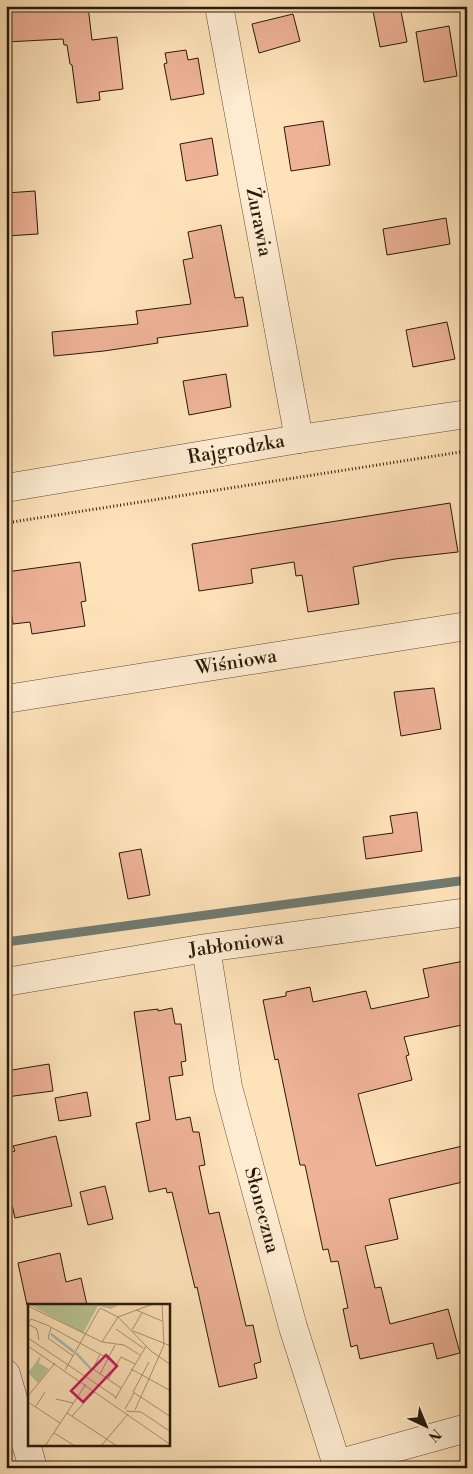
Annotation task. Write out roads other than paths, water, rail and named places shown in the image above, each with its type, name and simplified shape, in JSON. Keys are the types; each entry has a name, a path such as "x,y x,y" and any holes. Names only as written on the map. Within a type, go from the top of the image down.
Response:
{"street":[{"name":"Żurawia","path":"219,6 299,438"},
{"name":"Rajgrodzka","path":"6,488 299,438 467,414"},
{"name":"Wiśniowa","path":"6,698 467,626"},
{"name":"Jabłoniowa","path":"6,982 206,948 460,913 467,915"},
{"name":"Słoneczna","path":"206,948 228,1087 293,1327 338,1466"},
{"path":"6,1374 33,1468"},
{"path":"338,1466 467,1428"}],"waterway":[{"path":"6,942 467,880"}]}
